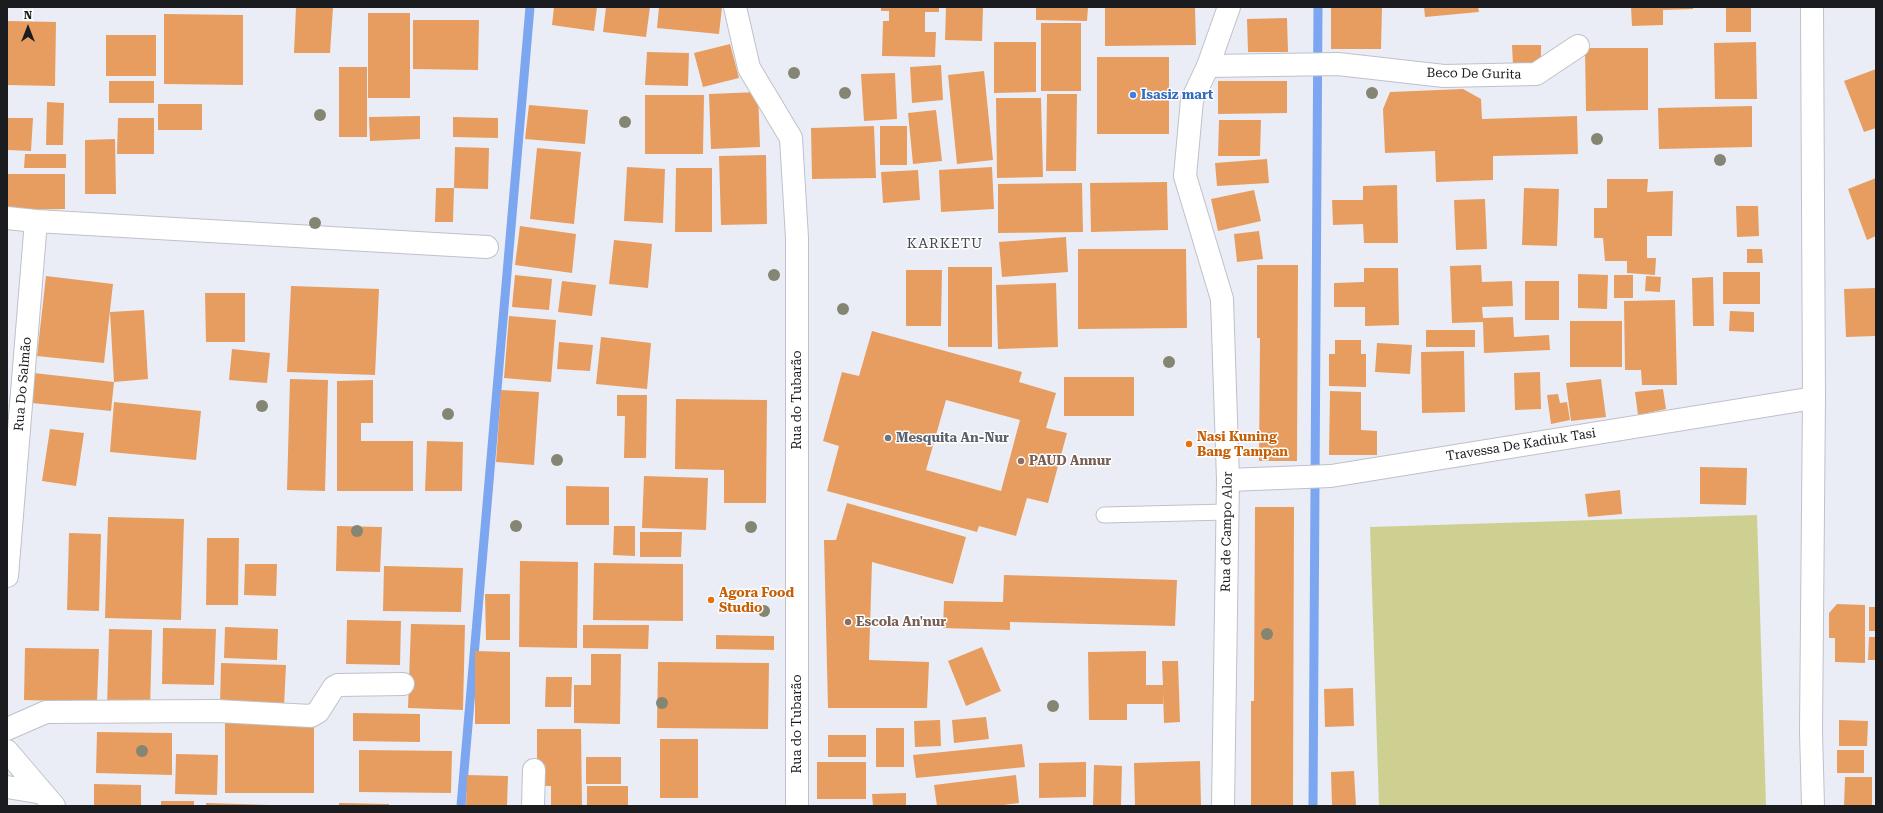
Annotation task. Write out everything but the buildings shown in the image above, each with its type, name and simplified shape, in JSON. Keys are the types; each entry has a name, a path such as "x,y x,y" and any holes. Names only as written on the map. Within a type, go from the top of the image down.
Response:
{"street":[{"name":"Rua do Tubarão","path":"735,7 749,68 791,138 797,238 797,806"},
{"name":"Rua de Campo Alor","path":"1223,806 1228,480 1222,299 1185,176 1192,100 1208,66 1229,7"},
{"path":"1812,7 1814,398 1811,731 1813,806"},
{"name":"Beco De Gurita","path":"1208,66 1293,66 1338,64 1444,76 1536,74 1578,46"},
{"path":"7,218 36,221 487,247"},
{"name":"Rua Do Salmão","path":"7,576 36,221"},
{"name":"Travessa De Kadiuk Tasi","path":"1228,480 1331,476 1814,398"},
{"path":"7,729 46,712 217,711 311,716 318,712 334,687 338,685 403,684"},
{"path":"7,751 48,799"},
{"path":"533,806 534,770"},
{"path":"7,787 48,799"}],"lane":[{"path":"1104,515 1227,512"}],"green space":[{"path":"1757,515 1766,806 1379,806 1370,527"}],"waterway":[{"path":"461,806 530,7"},
{"path":"1313,806 1318,7"}],"place":[{"name":"Isasiz mart","path":"1133,95"},
{"name":"Mesquita An-Nur","path":"888,438"},
{"name":"Nasi Kuning Bang Tampan","path":"1189,444"},
{"name":"PAUD Annur","path":"1021,461"},
{"name":"Agora Food Studio","path":"711,600"},
{"name":"Escola An'nur","path":"848,622"}],"district":[{"name":"KARKETU","path":"945,244"}]}
